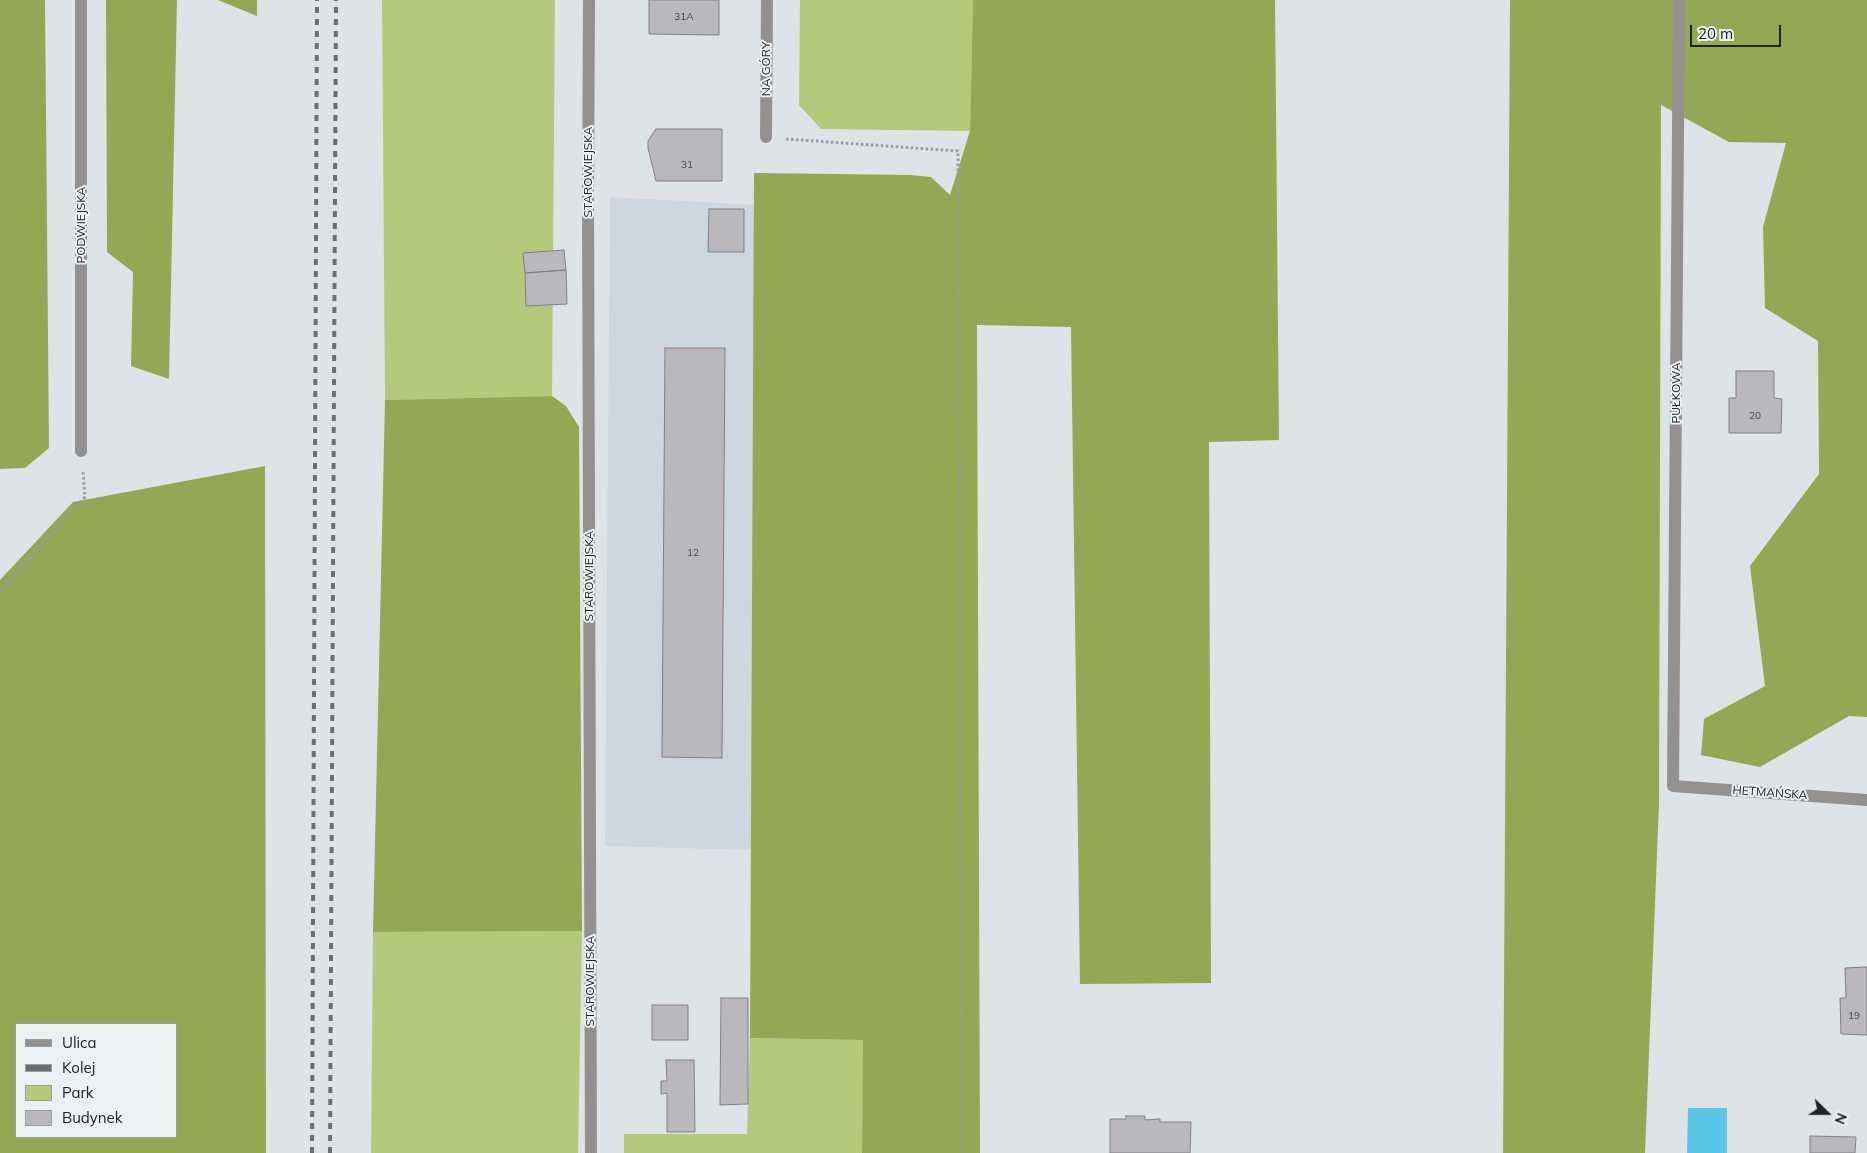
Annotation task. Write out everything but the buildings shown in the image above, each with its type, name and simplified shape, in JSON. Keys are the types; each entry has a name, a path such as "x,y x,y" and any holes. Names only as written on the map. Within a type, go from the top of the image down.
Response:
{"street":[{"name":"PODWIEJSKA","path":"81,0 81,451"},
{"name":"STAROWIEJSKA","path":"589,0 591,1153"},
{"name":"NA GÓRY","path":"766,137 767,0"},
{"name":"PUŁKOWA","path":"1673,786 1679,0"},
{"name":"HETMAŃSKA","path":"1673,786 1867,800"}],"path":[{"path":"766,137 958,151 962,1153"},
{"path":"0,592 85,497 81,451"}],"shaded area":[{"path":"610,197 755,205 751,850 605,846"}],"green space":[{"path":"0,0 45,0 49,448 25,468 0,469"},
{"path":"106,0 177,0 169,379 131,366 133,272 107,252"},
{"path":"218,0 257,0 257,16"},
{"path":"382,0 555,0 552,396 385,400"},
{"path":"800,0 973,0 970,131 821,129 799,105"},
{"path":"973,0 1275,0 1279,440 1209,442 1211,983 1080,984 1071,327 977,325 980,1153 862,1153 863,1040 750,1038 754,173 911,175 931,177 950,195 970,131"},
{"path":"1510,0 1867,0 1867,717 1849,716 1760,767 1701,755 1704,719 1765,686 1750,566 1819,474 1818,341 1765,308 1763,227 1786,143 1729,142 1661,105 1659,804 1645,1153 1503,1153"},
{"path":"552,396 566,406 579,427 582,931 373,932 385,400"},
{"path":"265,466 266,1153 0,1153 0,580 73,502"},
{"path":"582,931 578,1153 371,1153 373,932"},
{"path":"750,1038 864,1040 862,1153 624,1153 624,1134 747,1134"}],"water":[{"path":"1688,1108 1727,1108 1727,1153 1687,1153"}],"railway":[{"path":"312,1153 317,0"},
{"path":"330,1153 336,0"}]}
